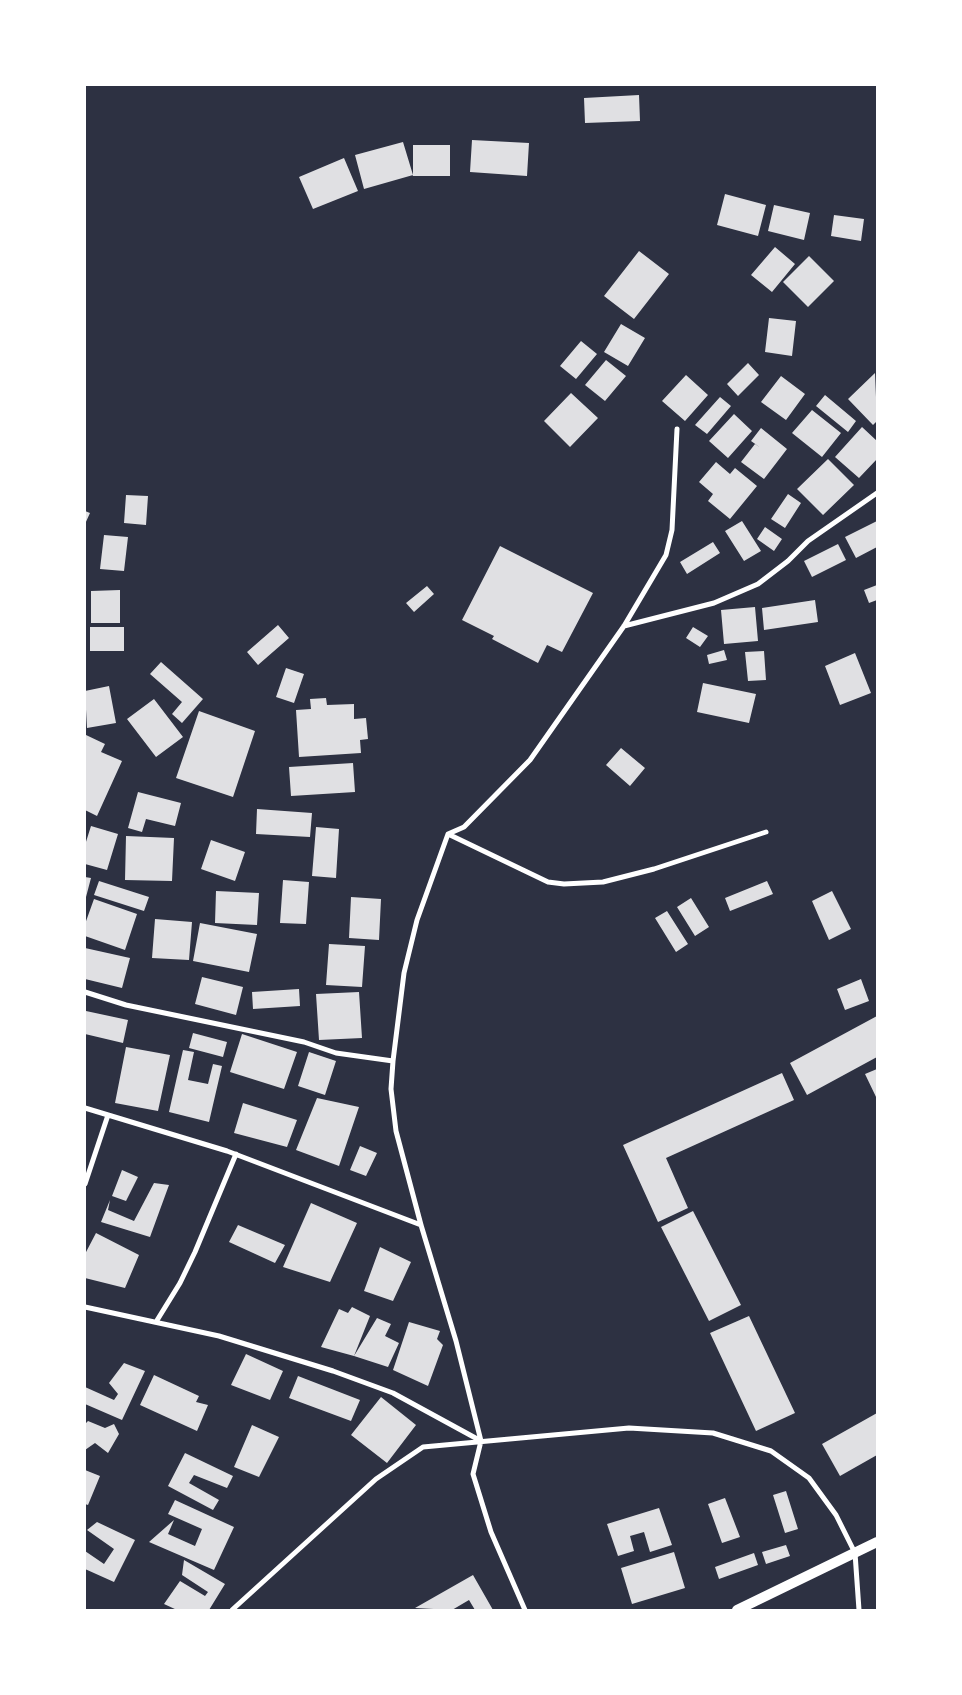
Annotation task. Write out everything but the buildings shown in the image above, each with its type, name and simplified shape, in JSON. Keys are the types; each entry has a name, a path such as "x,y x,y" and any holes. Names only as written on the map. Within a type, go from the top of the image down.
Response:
{"main road":[{"path":"737,1610 877,1542"}],"street":[{"path":"525,1610 491,1532 473,1474 481,1441 456,1341 420,1225 396,1131 392,1089 393,1061 404,973 417,920 448,834 464,827 530,760 624,626 666,555 672,530 677,429"},
{"path":"624,626 714,603 758,584 788,561 808,541 877,494"},
{"path":"448,834 548,882 564,884 603,882 654,869 766,832"},
{"path":"85,992 126,1004 304,1042 336,1053 393,1061"},
{"path":"85,1108 236,1154 420,1225"},
{"path":"85,1184 108,1115"},
{"path":"156,1322 180,1283 195,1252 236,1154"},
{"path":"85,1306 219,1336 270,1351 394,1393 481,1441"},
{"path":"232,1610 376,1479 422,1447 629,1428 713,1433 771,1451 809,1478 836,1515 855,1553 859,1610"}]}
